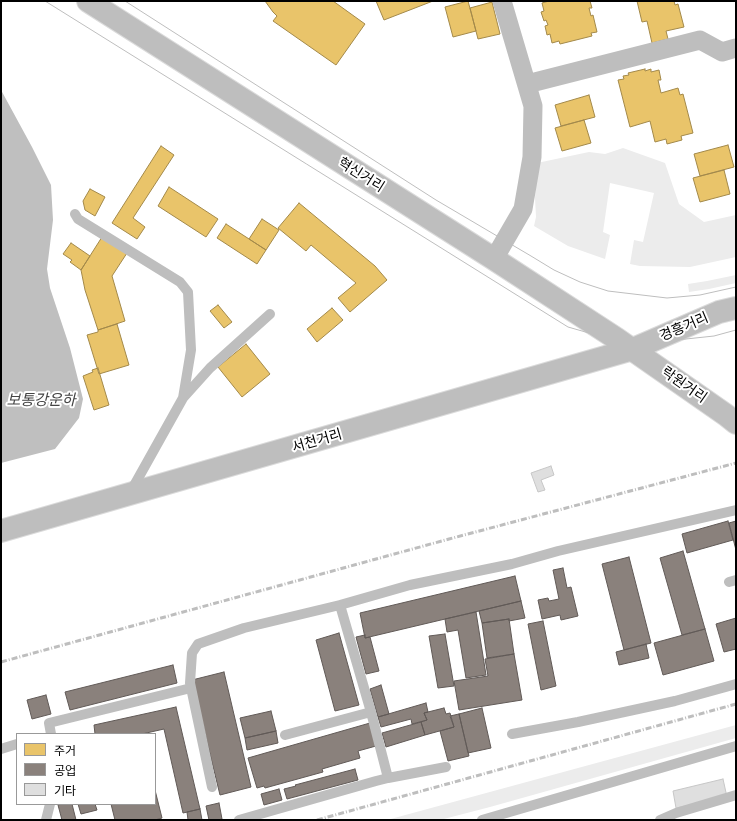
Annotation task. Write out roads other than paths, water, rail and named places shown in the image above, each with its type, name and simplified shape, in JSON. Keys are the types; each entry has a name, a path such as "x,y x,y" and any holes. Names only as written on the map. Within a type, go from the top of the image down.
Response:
{"main road":[{"name":"혁신거리","path":"88,1 633,349"},
{"name":"경흥거리","path":"633,349 719,312 736,308"},
{"name":"락원거리","path":"633,349 735,423"},
{"name":"서천거리","path":"1,531 633,349"}],"street":[{"path":"494,259 523,210 532,157 533,106 502,1"},
{"path":"527,84 700,40 722,52 736,48"}],"lane":[{"path":"75,214 78,219 180,282 188,292 191,350 183,398"},
{"path":"129,494 183,398 210,368 270,314"},
{"path":"212,787 190,688 192,653 198,644 244,628 340,605 410,585 512,564 558,551 736,510"},
{"path":"340,605 371,712 388,778"},
{"path":"512,734 578,722 675,701 736,684"},
{"path":"50,733 49,723 190,688"},
{"path":"285,735 371,712"},
{"path":"1,750 16,744"},
{"path":"482,820 736,746"},
{"path":"239,820 388,778 446,767"},
{"path":"660,820 676,813 736,796"},
{"path":"46,820 50,805"}],"water":[{"name":"보통강운하","path":"1,90 51,185 53,220 47,269 50,288 70,348 83,399 79,418 55,449 1,463"}],"tram line":[{"path":"45,1 568,327 617,339 652,341 714,336 736,330"},
{"path":"125,1 436,200 554,270 580,282 608,291 667,298 700,295 736,287"}],"railway":[{"path":"1,662 449,539 736,463"},
{"path":"317,820 736,704"}]}
